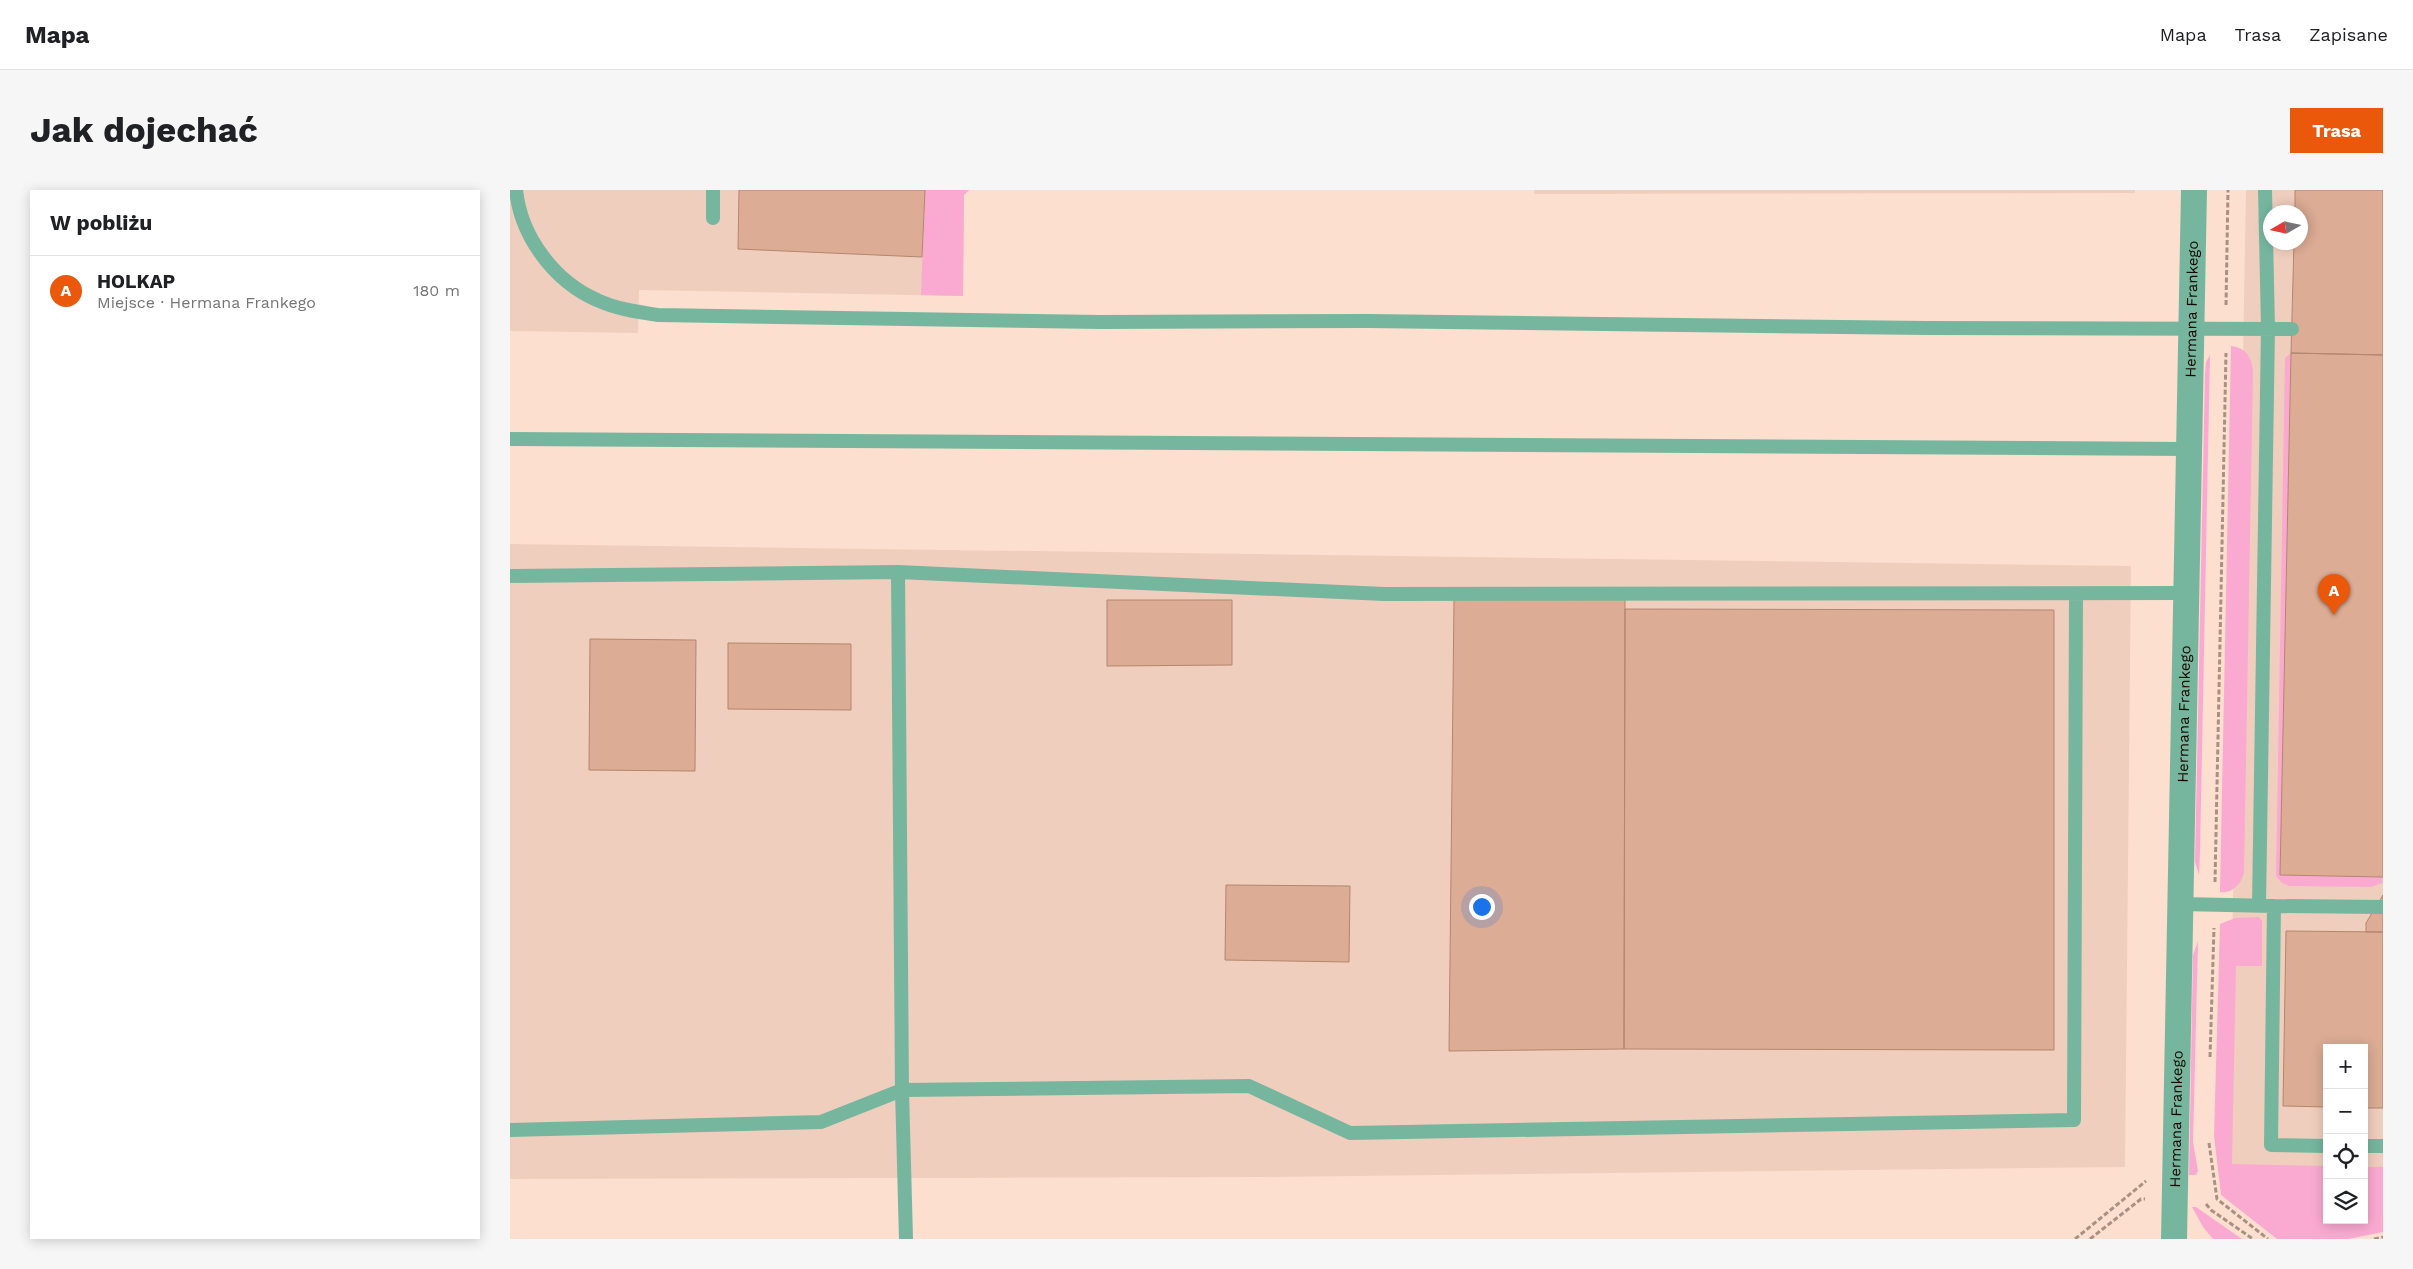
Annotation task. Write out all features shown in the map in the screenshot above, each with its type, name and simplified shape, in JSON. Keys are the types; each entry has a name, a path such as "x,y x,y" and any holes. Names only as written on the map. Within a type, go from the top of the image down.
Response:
{"street":[{"name":"Hermana Frankego","path":"2174,1239 2194,190"}],"lane":[{"path":"516,190 518,206 526,231 550,264 563,277 598,301 638,312 658,314 1101,322 1368,322 1926,328 2191,327 2292,329"},
{"path":"713,218 714,190"},
{"path":"2259,906 2268,328 2264,190"},
{"path":"510,439 2189,448"},
{"path":"510,576 898,572 1384,594 2186,593"},
{"path":"898,572 902,1090 906,1239"},
{"path":"510,1130 821,1122 902,1090 1249,1086 1350,1133 2074,1120 2076,594"},
{"path":"2181,904 2383,907"},
{"path":"2274,906 2272,1146 2323,1146"},
{"path":"2368,1146 2383,1146"}],"path":[{"path":"2210,1060 2228,190"},
{"path":"2208,1137 2214,1192 2220,1202 2268,1239"},
{"path":"2075,1239 2143,1182 2214,1185"},
{"path":"2374,1239 2383,1237"}],"shaded area":[{"path":"510,190 969,190 964,195 963,296 639,290 638,333 510,331"},
{"path":"925,190 969,190 964,195 963,296 921,295"},
{"path":"1534,190 2135,190 2135,193 1534,194"},
{"path":"2246,190 2383,190 2383,1182 2368,1181 2368,1044 2323,1044 2323,1180 2228,1175"},
{"path":"2231,346 2241,349 2250,357 2253,371 2244,873 2241,881 2232,890 2220,892"},
{"path":"2291,353 2281,875 2383,877 2382,883 2371,887 2289,886 2282,883 2276,876 2285,358"},
{"path":"2210,355 2199,875 2195,862 2205,374 2206,362"},
{"path":"510,544 2131,566 2125,1167 1260,1177 510,1179"},
{"path":"2259,917 2262,921 2262,966 2236,966 2232,1164 2323,1166 2323,1224 2368,1224 2368,1167 2383,1167 2383,1232 2348,1239 2277,1239 2221,1195 2214,1136 2220,924 2235,918"},
{"path":"2198,941 2193,1142 2198,1171 2196,1175 2189,1175 2193,955"},
{"path":"2192,1207 2196,1207 2242,1239 2213,1239 2203,1227"}],"building":[{"path":"739,190 925,190 922,257 738,249"},
{"path":"2295,190 2383,190 2383,355 2291,353 2294,250 2308,250 2308,205 2295,205"},
{"path":"2291,353 2383,355 2383,877 2280,875"},
{"path":"1454,599 1625,599 1624,1049 1449,1051"},
{"path":"1107,600 1232,600 1232,665 1107,666"},
{"path":"1625,609 2054,610 2054,1050 1624,1049"},
{"path":"590,639 696,640 695,771 589,770"},
{"path":"728,643 851,644 851,710 728,709"},
{"path":"1226,885 1350,886 1349,962 1225,960"},
{"path":"2383,895 2383,932 2366,932 2366,923"},
{"path":"2286,931 2383,932 2383,1108 2368,1108 2368,1044 2323,1044 2323,1107 2283,1106"}],"place":[{"name":"HOLKAP","path":"2334,615"}]}
